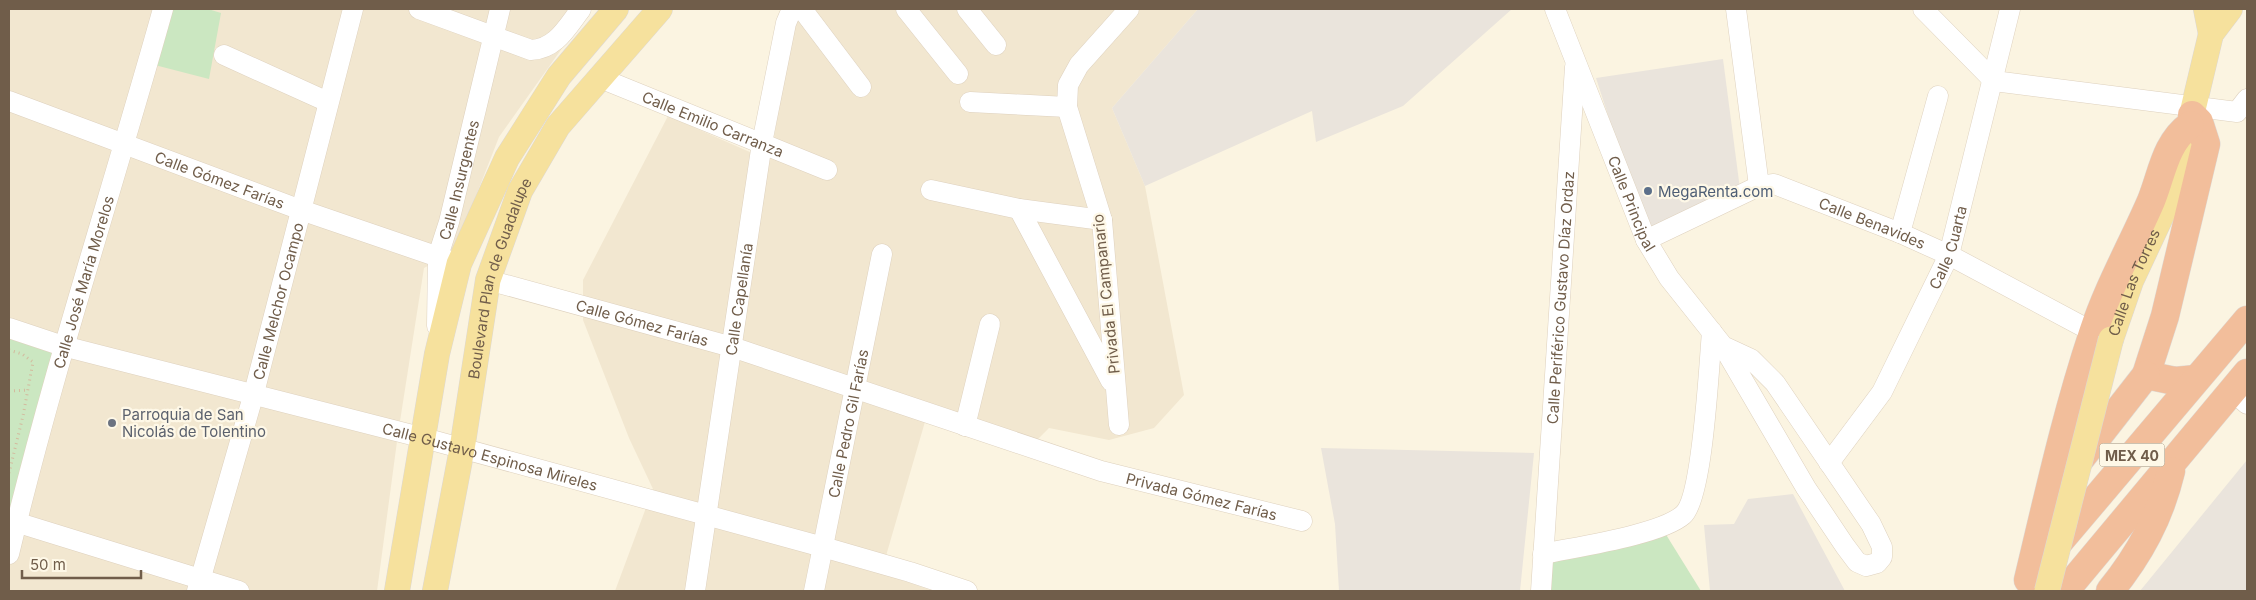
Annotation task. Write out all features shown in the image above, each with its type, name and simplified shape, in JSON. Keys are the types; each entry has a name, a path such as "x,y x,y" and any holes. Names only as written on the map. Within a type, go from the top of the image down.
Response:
{"highway":[{"path":"2031,587 2046,503 2063,432 2102,336 2112,284 2150,201 2170,148 2192,116 2199,122 2204,133 2204,151 2165,316 2146,375 2046,503"},
{"name":"MEX 40","path":"2031,587 2196,379 2247,320"},
{"path":"2146,375 2175,381 2196,379"},
{"name":"MEX 40","path":"2065,591 2173,462 2242,390"},
{"path":"2110,591 2150,534 2165,496 2173,462"}],"main road":[{"name":"Boulevard Plan de Guadalupe","path":"397,591 424,438 449,260 507,158 559,76 616,9"},
{"name":"Boulevard Plan de Guadalupe","path":"435,591 462,449 488,280 520,191 558,126 660,9"},
{"path":"2206,9 2211,34"},
{"path":"2192,116 2211,34 2230,9"},
{"name":"Calle Las Torres","path":"2031,587 2102,336"}],"street":[{"name":"Calle José María Morelos","path":"9,554 13,521 163,9"},
{"name":"Calle Melchor Ocampo","path":"198,586 254,393 353,9"},
{"path":"419,9 531,50 542,50 550,46 581,9"},
{"name":"Calle Insurgentes","path":"449,260 449,222 500,9"},
{"name":"Calle Capellanía","path":"695,591 762,142 786,23 792,9"},
{"path":"802,9 861,87"},
{"path":"906,9 958,74"},
{"path":"968,9 996,45"},
{"name":"Calle Periférico Gustavo Díaz Ordaz","path":"1540,591 1575,60 1555,9"},
{"path":"1736,9 1759,186"},
{"path":"1923,9 1994,81 2192,116 2242,105"},
{"name":"Calle Cuarta","path":"1829,463 1882,392 1950,255 1994,81 2010,9"},
{"name":"Privada El Campanario","path":"1119,425 1102,220 1067,107 1068,85 1079,66 1124,10"},
{"path":"224,55 328,102"},
{"name":"Calle Principal","path":"1575,60 1646,240 1673,285 1718,339 1806,488 1857,562 1866,566 1877,563 1882,557 1882,547 1871,524 1775,383 1750,359 1718,339"},
{"name":"Calle Emilio Carranza","path":"600,78 762,142 827,170"},
{"path":"1900,232 1938,96"},
{"name":"Calle Gómez Farías","path":"9,101 301,210 449,260"},
{"path":"970,102 1067,107"},
{"name":"Calle Benavides","path":"1646,240 1759,186 1774,184 1900,232 1950,255 2102,336"},
{"path":"931,190 1019,209 1102,220"},
{"path":"1019,209 1116,389"},
{"name":"Calle Pedro Gil Farías","path":"814,591 882,254"},
{"name":"Calle Gómez Farías","path":"488,280 732,347 854,390 1101,471"},
{"path":"965,426 990,324"},
{"name":"Calle Gustavo Espinosa Mireles","path":"9,328 63,346 254,393 823,547 910,572 967,591"},
{"path":"1543,554 1650,531 1684,515 1690,505 1700,461 1718,339"},
{"name":"Privada Gómez Farías","path":"1101,471 1302,521"},
{"path":"13,521 198,586 239,591"}],"path":[{"path":"9,350 22,354 33,362 29,390 9,473"},
{"path":"9,391 29,390"}],"shaded area":[{"path":"9,9 590,9 499,137 454,252 424,268 398,434 377,591 9,591"},
{"path":"811,9 1198,9 1112,108 1145,186 1184,395 1154,428 1109,440 1049,428 1037,440 929,408 881,573 933,591 615,591 653,489 629,438 583,320 583,280 668,116 770,161 794,19"},
{"path":"1198,9 1512,9 1403,106 1316,142 1312,111 1145,186 1112,108"},
{"name":"MegaRenta.com","path":"1723,59 1740,189 1646,233 1596,78"},
{"path":"1321,448 1534,453 1520,591 1339,591 1335,524"},
{"path":"2247,460 2247,591 2140,591"},
{"path":"1793,494 1845,591 1710,591 1704,525 1734,524 1748,499"}],"green space":[{"path":"162,9 208,9 221,13 209,79 147,63"},
{"path":"9,330 61,347 9,519"},
{"path":"1665,533 1701,591 1549,591 1552,550"}],"place":[{"name":"MegaRenta.com","path":"1648,191"},
{"name":"Parroquia de San Nicolás de Tolentino","path":"112,423"}]}
